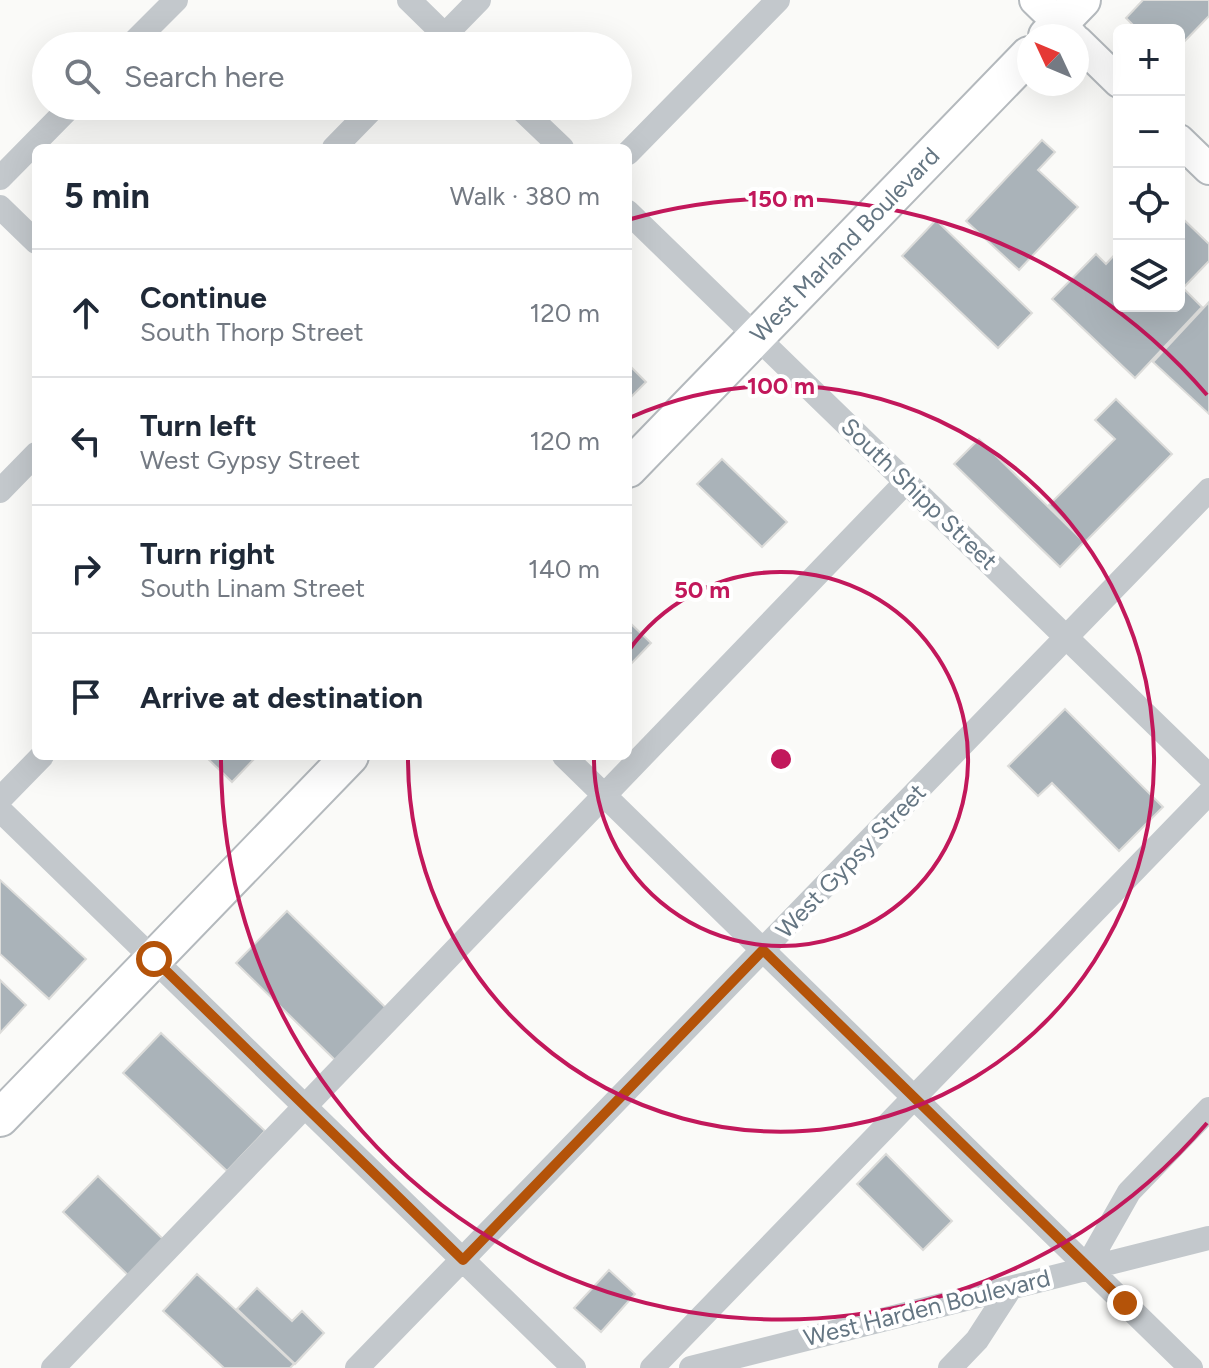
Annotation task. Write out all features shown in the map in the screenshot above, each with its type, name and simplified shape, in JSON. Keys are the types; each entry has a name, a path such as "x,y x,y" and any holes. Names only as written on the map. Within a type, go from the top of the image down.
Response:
{"highway":[{"name":"West Marland Boulevard","path":"632,465 1017,67"},
{"path":"0,1118 346,760"}],"main road":[{"path":"1062,23 1113,76"},
{"path":"1185,146 1209,169"}],"street":[{"path":"144,32 176,0"},
{"path":"409,0 436,32"},
{"path":"453,32 479,0"},
{"path":"632,149 778,0"},
{"path":"34,144 57,120"},
{"path":"338,144 361,120"},
{"path":"533,120 558,144"},
{"path":"0,178 32,146"},
{"path":"0,207 32,238"},
{"name":"South Shipp Street","path":"632,216 1209,776"},
{"path":"0,491 32,458"},
{"path":"53,1368 906,482"},
{"name":"West Gypsy Street","path":"357,1368 1209,490"},
{"path":"0,799 38,760"},
{"path":"568,760 1191,1368"},
{"path":"652,1368 1209,793"},
{"path":"0,810 574,1368"},
{"path":"1087,1266 1129,1192 1209,1109"},
{"name":"West Harden Boulevard","path":"691,1368 1010,1289 1087,1266 1209,1238"},
{"path":"950,1368 977,1340 1010,1289"}],"building":[{"path":"1143,0 1209,0 1209,16 1185,41 1185,24 1132,24 1126,18"},
{"path":"1042,140 1055,152 1038,170 1078,207 1019,270 966,221"},
{"path":"936,220 1032,313 998,348 902,256"},
{"path":"1185,221 1209,244 1209,261 1185,286"},
{"path":"1096,254 1106,264 1113,256 1113,312 1185,312 1185,290 1202,307 1135,378 1052,299"},
{"path":"1209,302 1209,414 1153,362"},
{"path":"632,368 646,382 632,396"},
{"path":"1116,399 1172,454 1085,542 1049,505 1115,439 1095,420"},
{"path":"979,439 1084,542 1060,567 954,464"},
{"path":"722,459 787,522 762,547 697,484"},
{"path":"632,625 651,643 632,663"},
{"path":"1065,709 1163,807 1119,851 1052,783 1038,796 1008,766"},
{"path":"209,760 253,760 232,782"},
{"path":"0,880 86,959 49,999 0,954"},
{"path":"287,911 386,1008 335,1060 236,963"},
{"path":"0,980 26,1005 0,1033"},
{"path":"161,1033 265,1131 227,1171 123,1073"},
{"path":"886,1154 952,1221 923,1250 857,1184"},
{"path":"98,1176 166,1242 131,1278 63,1212"},
{"path":"609,1270 635,1294 601,1332 574,1308"},
{"path":"197,1274 294,1364 290,1368 224,1368 163,1311"},
{"path":"257,1288 292,1321 302,1311 324,1333 295,1364 237,1309"}],"route":[{"path":"154,959 463,1260 763,950 1125,1303"}]}
